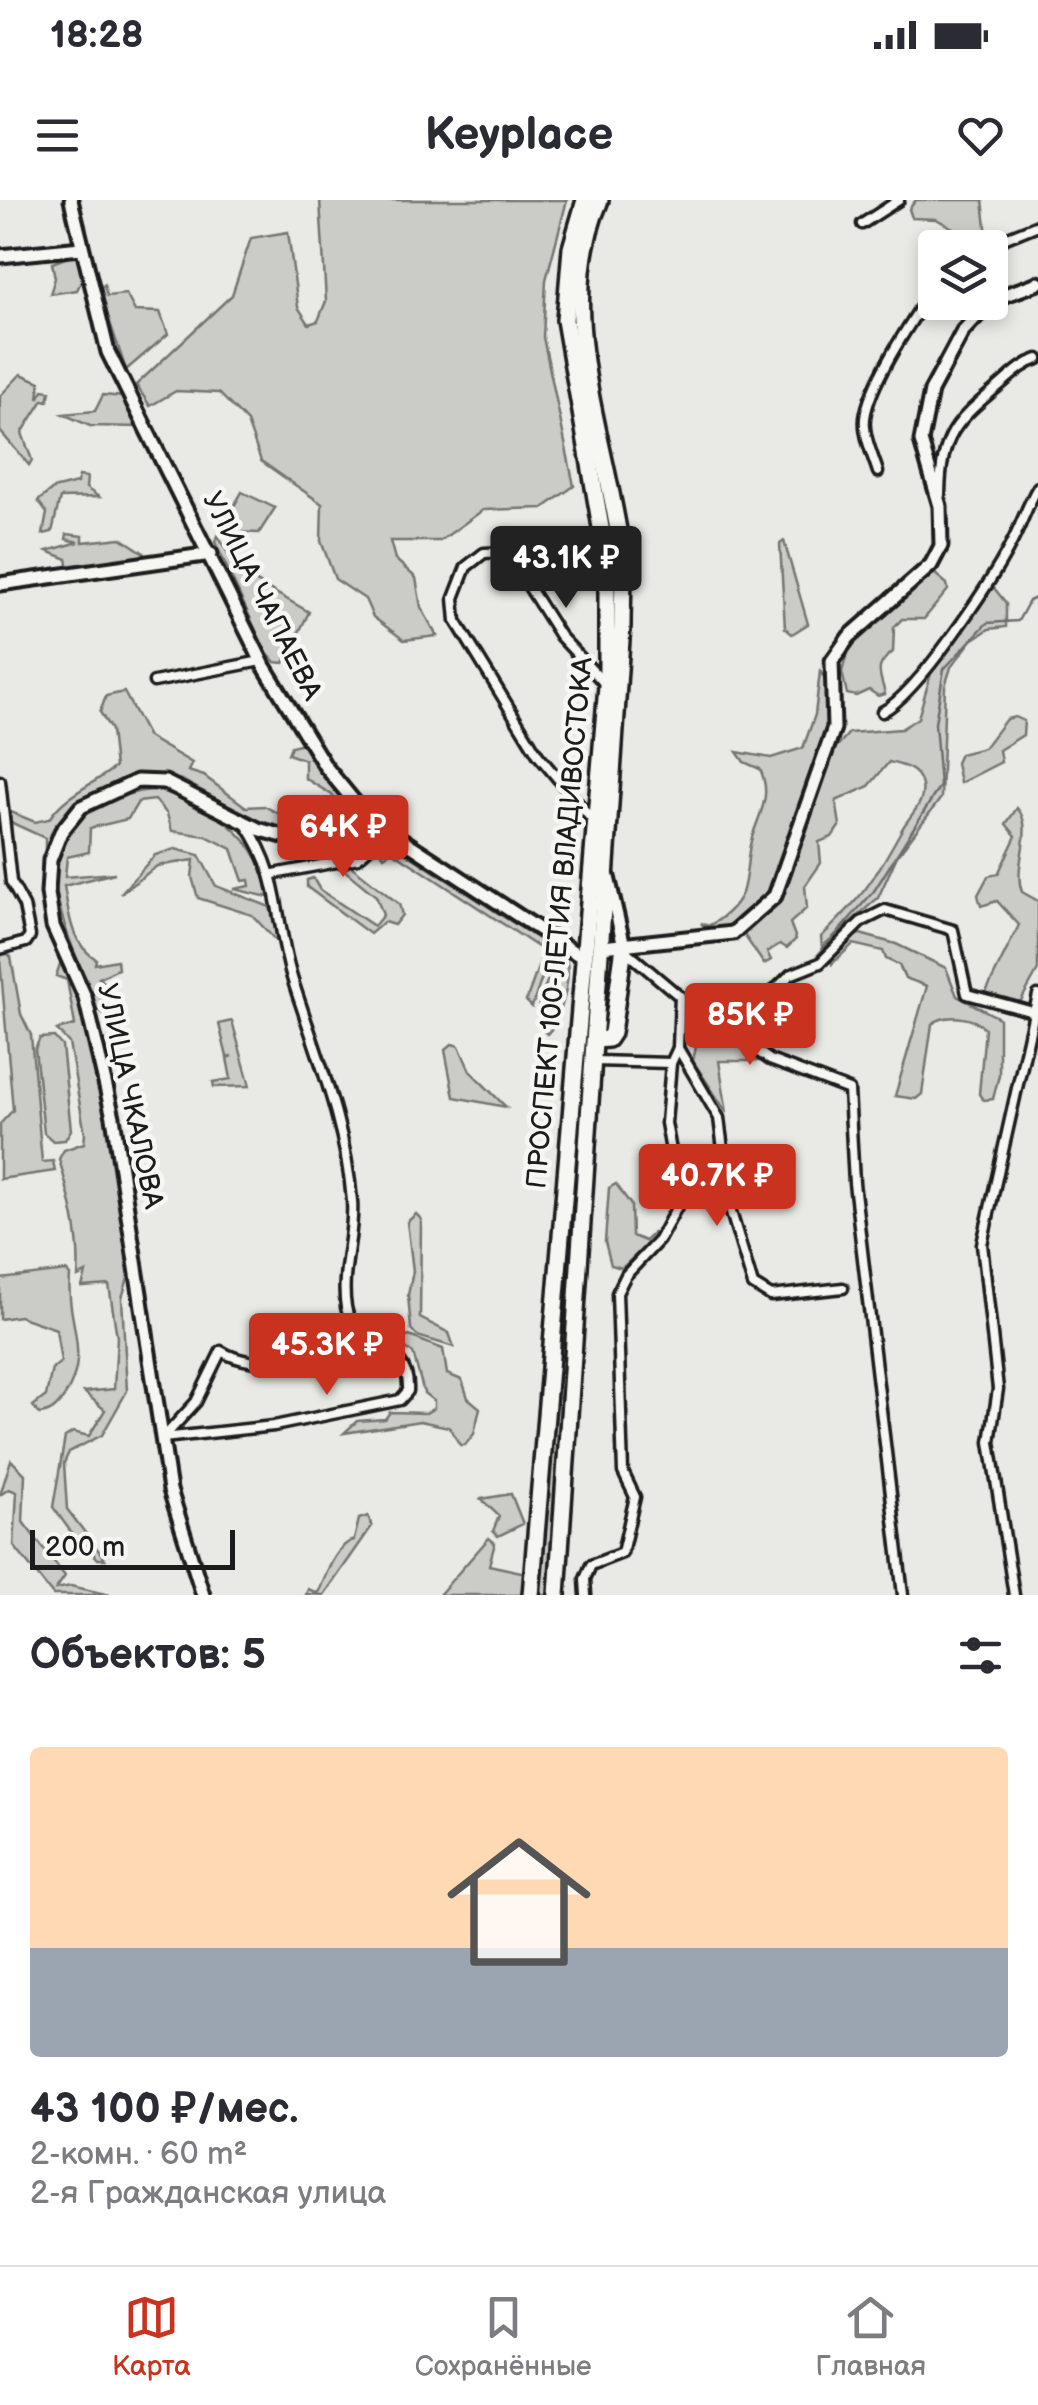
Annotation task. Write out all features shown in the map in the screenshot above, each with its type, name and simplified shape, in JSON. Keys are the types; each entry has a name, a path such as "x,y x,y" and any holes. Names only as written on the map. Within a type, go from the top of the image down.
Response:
{"highway":[{"name":"ПРОСПЕКТ 100-ЛЕТИЯ ВЛАДИВОСТОКА","path":"531,1595 607,686 607,562 565,320 571,248 585,200"},
{"name":"ПРОСПЕКТ 100-ЛЕТИЯ ВЛАДИВОСТОКА","path":"557,1595 616,733 622,559 582,316 586,250 600,200"},
{"path":"595,1040 608,1040 612,1033 624,946"}],"main road":[{"name":"УЛИЦА ЧАПАЕВА","path":"71,200 108,352 261,661 343,793 386,828 583,958"},
{"path":"0,256 81,248"},
{"path":"602,947 732,932 776,896 834,728 832,661 848,637 931,565 941,546 940,506 921,441 932,391 964,331 977,316 1004,296 1038,283"},
{"path":"0,584 210,554"},
{"name":"УЛИЦА ЧКАЛОВА","path":"203,1595 175,1514 113,1116 85,997 53,926 48,892 50,860 61,832 81,807 138,782 166,782 245,823 297,840 368,842"},
{"path":"368,842 386,828"},
{"path":"606,866 624,946"}],"street":[{"path":"862,224 899,200"},
{"path":"1008,237 1038,225"},
{"path":"878,472 865,426 866,412 902,335 918,311"},
{"path":"940,506 944,449 961,415 1020,368 1038,359"},
{"path":"882,712 906,696 927,669 1000,563 1038,487"},
{"path":"595,823 538,755 456,621 454,598 466,567 484,553 507,552 560,636 607,686"},
{"path":"154,682 261,661"},
{"path":"0,780 12,882 30,930 26,942 0,949"},
{"path":"163,1438 274,1426 405,1399 408,1382 403,1363 384,1346 361,1337 346,1306 352,1229 348,1166 338,1119 288,964 274,874 245,823"},
{"path":"274,874 358,858 367,850 368,842"},
{"path":"714,1017 752,1012 790,975 820,963 861,922 885,910 952,930 967,994 1032,1012"},
{"path":"624,946 628,955 680,996 784,1068 849,1090 854,1183 903,1595"},
{"path":"1014,1595 990,1442 998,1389 982,1244 1038,995"},
{"path":"586,1595 588,1569 623,1550 635,1497 624,1479 622,1458 617,1293 626,1275 659,1240 680,1201 666,1132 671,1063 678,1048 680,996"},
{"path":"678,1048 719,1118 731,1212 753,1285 771,1296 843,1288"},
{"path":"594,1060 671,1063"},
{"path":"163,1438 198,1399 220,1351 240,1362 278,1361 334,1351 361,1337"},
{"path":"158,1406 179,1423"}],"shaded area":[{"path":"320,200 567,200 546,280 543,337 574,486 543,508 483,510 440,541 390,541 395,559 416,578 421,607 437,636 404,640 373,617 365,599 335,579 321,541 322,504 261,461 247,422 219,393 176,391 150,406 136,385 232,295 251,238 288,232 298,307 309,324 318,321 326,301"},
{"path":"916,200 983,200 986,230 956,230 936,219 912,218 909,209"},
{"path":"76,254 83,278 77,290 50,294 55,278 52,263"},
{"path":"104,285 107,296 126,294 135,311 160,312 168,334 126,370 99,290"},
{"path":"21,374 40,382 38,399 43,390 50,391 48,401 43,400 22,433 32,460 29,465 0,431 0,396"},
{"path":"103,395 124,397 141,427 90,426 63,414 95,411"},
{"path":"79,476 87,477 86,488 99,497 60,498 52,532 43,534 47,513 38,501 53,489 77,483"},
{"path":"242,492 275,508 259,533 231,532 224,524"},
{"path":"67,534 83,536 83,542 121,538 144,553 136,561 69,569 67,559 47,551 79,542 66,539"},
{"path":"218,536 239,572 309,612 284,663 275,662 266,652 215,542"},
{"path":"784,541 808,624 792,634 785,628 780,544"},
{"path":"934,573 947,584 948,590 924,619 902,619 894,627 893,652 880,667 885,694 878,696 869,690 856,696 847,694 842,672 849,646"},
{"path":"994,588 1006,603 1006,627 989,629 972,640 951,667 945,686 941,798 897,856 878,898 822,947 821,937 874,876 917,808 922,789 912,770 889,762 869,786 836,801 840,825 832,837 819,842 821,863 805,886 807,908 790,923 796,939 787,948 780,944 767,952 771,960 764,964 742,932 779,899 832,752 849,733 901,729 918,718 934,663 987,589"},
{"path":"820,671 829,688 830,726 794,818 776,886 764,902 745,916 724,926 705,928 701,923 708,926 718,920 742,893 750,845 765,799 760,769 744,762 737,752 771,758 803,748 815,715"},
{"path":"124,692 148,737 192,763 188,771 204,776 246,807 264,806 325,838 262,824 182,780 140,775 72,806 45,852 45,838 10,822 11,812 35,822 49,819 71,797 115,767 111,730 100,712 106,696"},
{"path":"1006,719 1024,721 1023,735 999,750 1001,762 960,783 956,763 960,754 984,748"},
{"path":"304,743 364,824 350,822 332,795 305,778 305,760 288,754 291,746"},
{"path":"152,790 192,802 229,825 256,857 268,897 234,889 250,886 249,880 243,881 232,849 206,836 172,831 167,814 155,800 138,802 128,819 90,828 89,852 67,857 65,877 115,873 64,886 72,927 81,945 96,959 95,964 117,960 118,969 99,978 105,983 99,990 107,1016 97,1009 66,929 55,872 60,846 74,824 100,806 132,793"},
{"path":"1017,808 1024,826 1022,892 1038,901 1038,970 1019,1004 985,994 1019,925 997,901 981,906 978,895 988,876 998,874 1016,836 1006,824"},
{"path":"390,843 552,948 532,1007 526,1001 544,951 392,851 384,856 379,849"},
{"path":"175,849 199,855 216,886 270,907 279,944 252,915 198,898 192,877 194,860 157,866 120,894 155,855"},
{"path":"351,866 399,904 402,915 394,925 384,922 370,934 307,887 307,880 313,878 320,890 374,926 383,915 376,896 344,870"},
{"path":"860,934 896,944 946,968 957,996 999,1018 999,1075 993,1099 983,1100 979,1094 985,1029 959,1017 932,1024 922,1094 916,1099 895,1096 927,986 905,978 899,965 886,959 883,951 853,944 832,964 831,958 850,938"},
{"path":"0,954 11,957 21,1014 31,1035 42,1162 53,1161 55,1171 0,1179 0,1124 13,1110 0,959"},
{"path":"564,955 568,972 564,996 557,1019 547,1034 538,1019 538,1009 557,960"},
{"path":"62,958 89,1032 110,1128 132,1265 122,1298 127,1391 102,1435 69,1452 64,1463 67,1509 105,1559 98,1559 85,1544 81,1546 53,1507 65,1437 73,1432 89,1436 105,1410 84,1392 114,1389 117,1337 109,1285 82,1287 86,1273 78,1277 76,1232 59,1159 64,1150 84,1143 85,1134 69,1043 57,1030 75,1025 67,980 56,976"},
{"path":"591,972 552,1595 540,1595"},
{"path":"232,1021 250,1086 214,1087 213,1082 231,1079 227,1058 232,1056 227,1057 219,1024"},
{"path":"701,1022 710,1023 763,1061 719,1061 727,1113 693,1061"},
{"path":"54,1037 62,1046 71,1130 65,1140 53,1141 44,1133 35,1049 40,1038"},
{"path":"452,1044 459,1046 470,1071 506,1107 454,1097 445,1050"},
{"path":"616,1184 631,1205 632,1236 645,1241 653,1233 655,1237 622,1268 611,1265 605,1242 609,1188"},
{"path":"416,1214 421,1219 420,1318 449,1333 454,1347 417,1336 411,1329 408,1295 413,1271 407,1222"},
{"path":"66,1271 70,1275 76,1366 61,1401 50,1411 39,1414 33,1406 46,1396 52,1369 61,1362 56,1329 19,1316 0,1319 0,1279"},
{"path":"409,1336 443,1349 447,1374 462,1380 468,1398 480,1408 474,1434 465,1445 460,1445 449,1427 420,1421 344,1433 357,1421 385,1419 390,1412 426,1413 434,1408 434,1401 424,1393 413,1353 401,1345 401,1339"},
{"path":"11,1460 25,1474 23,1522 65,1576 56,1589 71,1586 110,1595 53,1595 14,1546 17,1492 9,1489 0,1495"},
{"path":"511,1494 523,1524 498,1536 493,1531 499,1516 481,1499"},
{"path":"368,1516 372,1526 324,1595 306,1594 308,1589 318,1593 336,1555 354,1540 359,1519"},
{"path":"489,1538 495,1543 489,1565 526,1573 526,1595 439,1595"}],"waterway":[{"path":"809,965 874,891 940,786 935,723 944,669 987,623 1018,621 1029,601 1038,597"}]}
